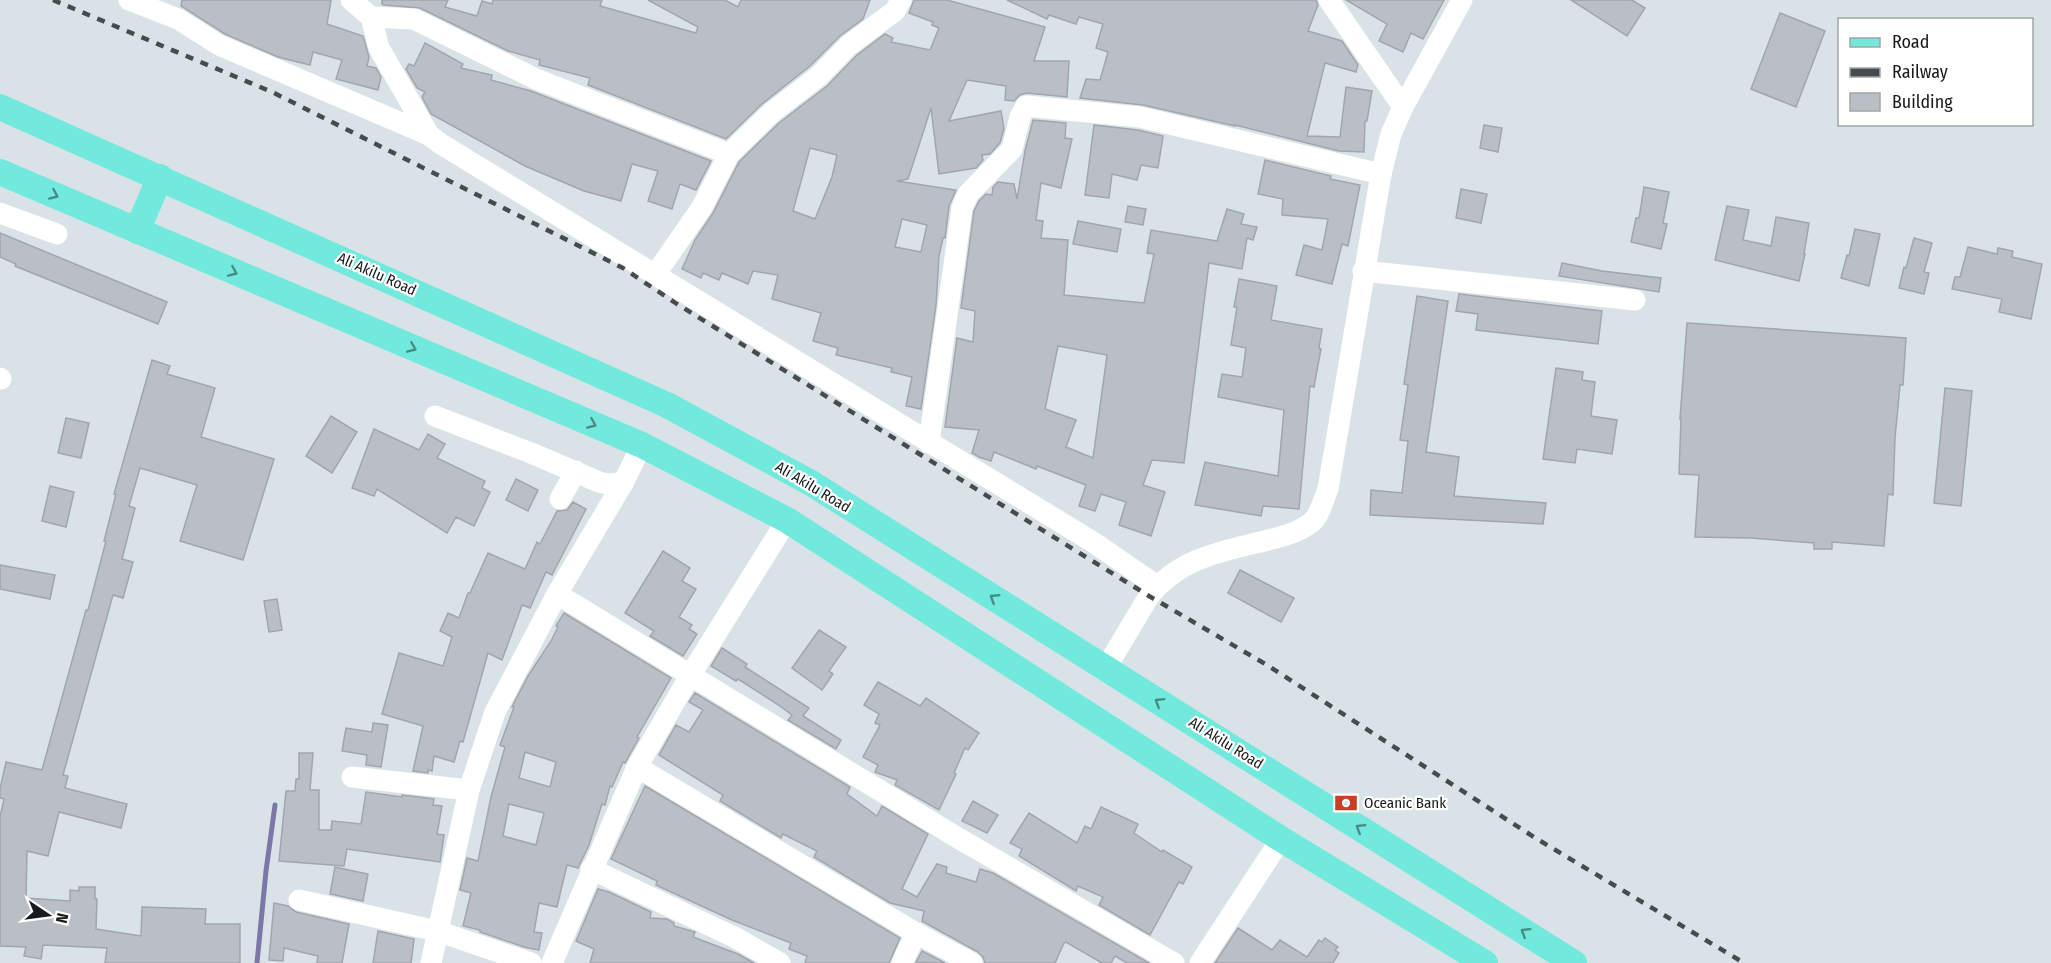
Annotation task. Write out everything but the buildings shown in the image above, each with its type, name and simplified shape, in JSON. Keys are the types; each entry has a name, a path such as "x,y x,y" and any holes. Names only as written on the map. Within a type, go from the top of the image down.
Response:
{"main road":[{"name":"Ali Akilu Road","path":"0,107 667,405 811,483 1574,963"},
{"path":"0,172 642,445 787,520 1281,839 1485,963"},
{"path":"137,231 160,177"}],"street":[{"path":"129,0 178,19 219,45 429,135 1093,542 1157,586"},
{"path":"351,0 371,16 414,20 536,79 729,154"},
{"path":"655,275 702,207 729,154 771,113 819,76 849,45 895,11 901,0"},
{"path":"1329,0 1403,107"},
{"path":"1106,668 1157,586 1183,566 1209,554 1290,534 1314,520 1328,489 1381,174 1391,134 1403,107 1462,0"},
{"path":"371,16 379,48 429,135"},
{"path":"929,443 962,208 968,194 1012,149 1020,117 1026,105 1140,117 1381,174"},
{"path":"0,213 57,234"},
{"path":"1364,271 1635,300"},
{"path":"435,416 608,484 623,483"},
{"path":"431,963 469,790 495,712 557,594 623,483 642,445"},
{"path":"560,499 576,471"},
{"path":"552,963 637,766 787,520"},
{"path":"557,594 958,838 1174,963"},
{"path":"637,766 916,933 972,963"},
{"path":"352,777 469,790"},
{"path":"1200,963 1281,839"},
{"path":"591,869 736,938 780,963"},
{"path":"299,900 437,931 531,963"},
{"path":"902,963 916,933"}],"waterway":[{"path":"257,963 275,805"}],"railway":[{"path":"53,0 272,92 623,268 677,304 1149,596 1267,665 1537,839 1744,963"}],"place":[{"name":"Oceanic Bank","path":"1346,803"}]}
